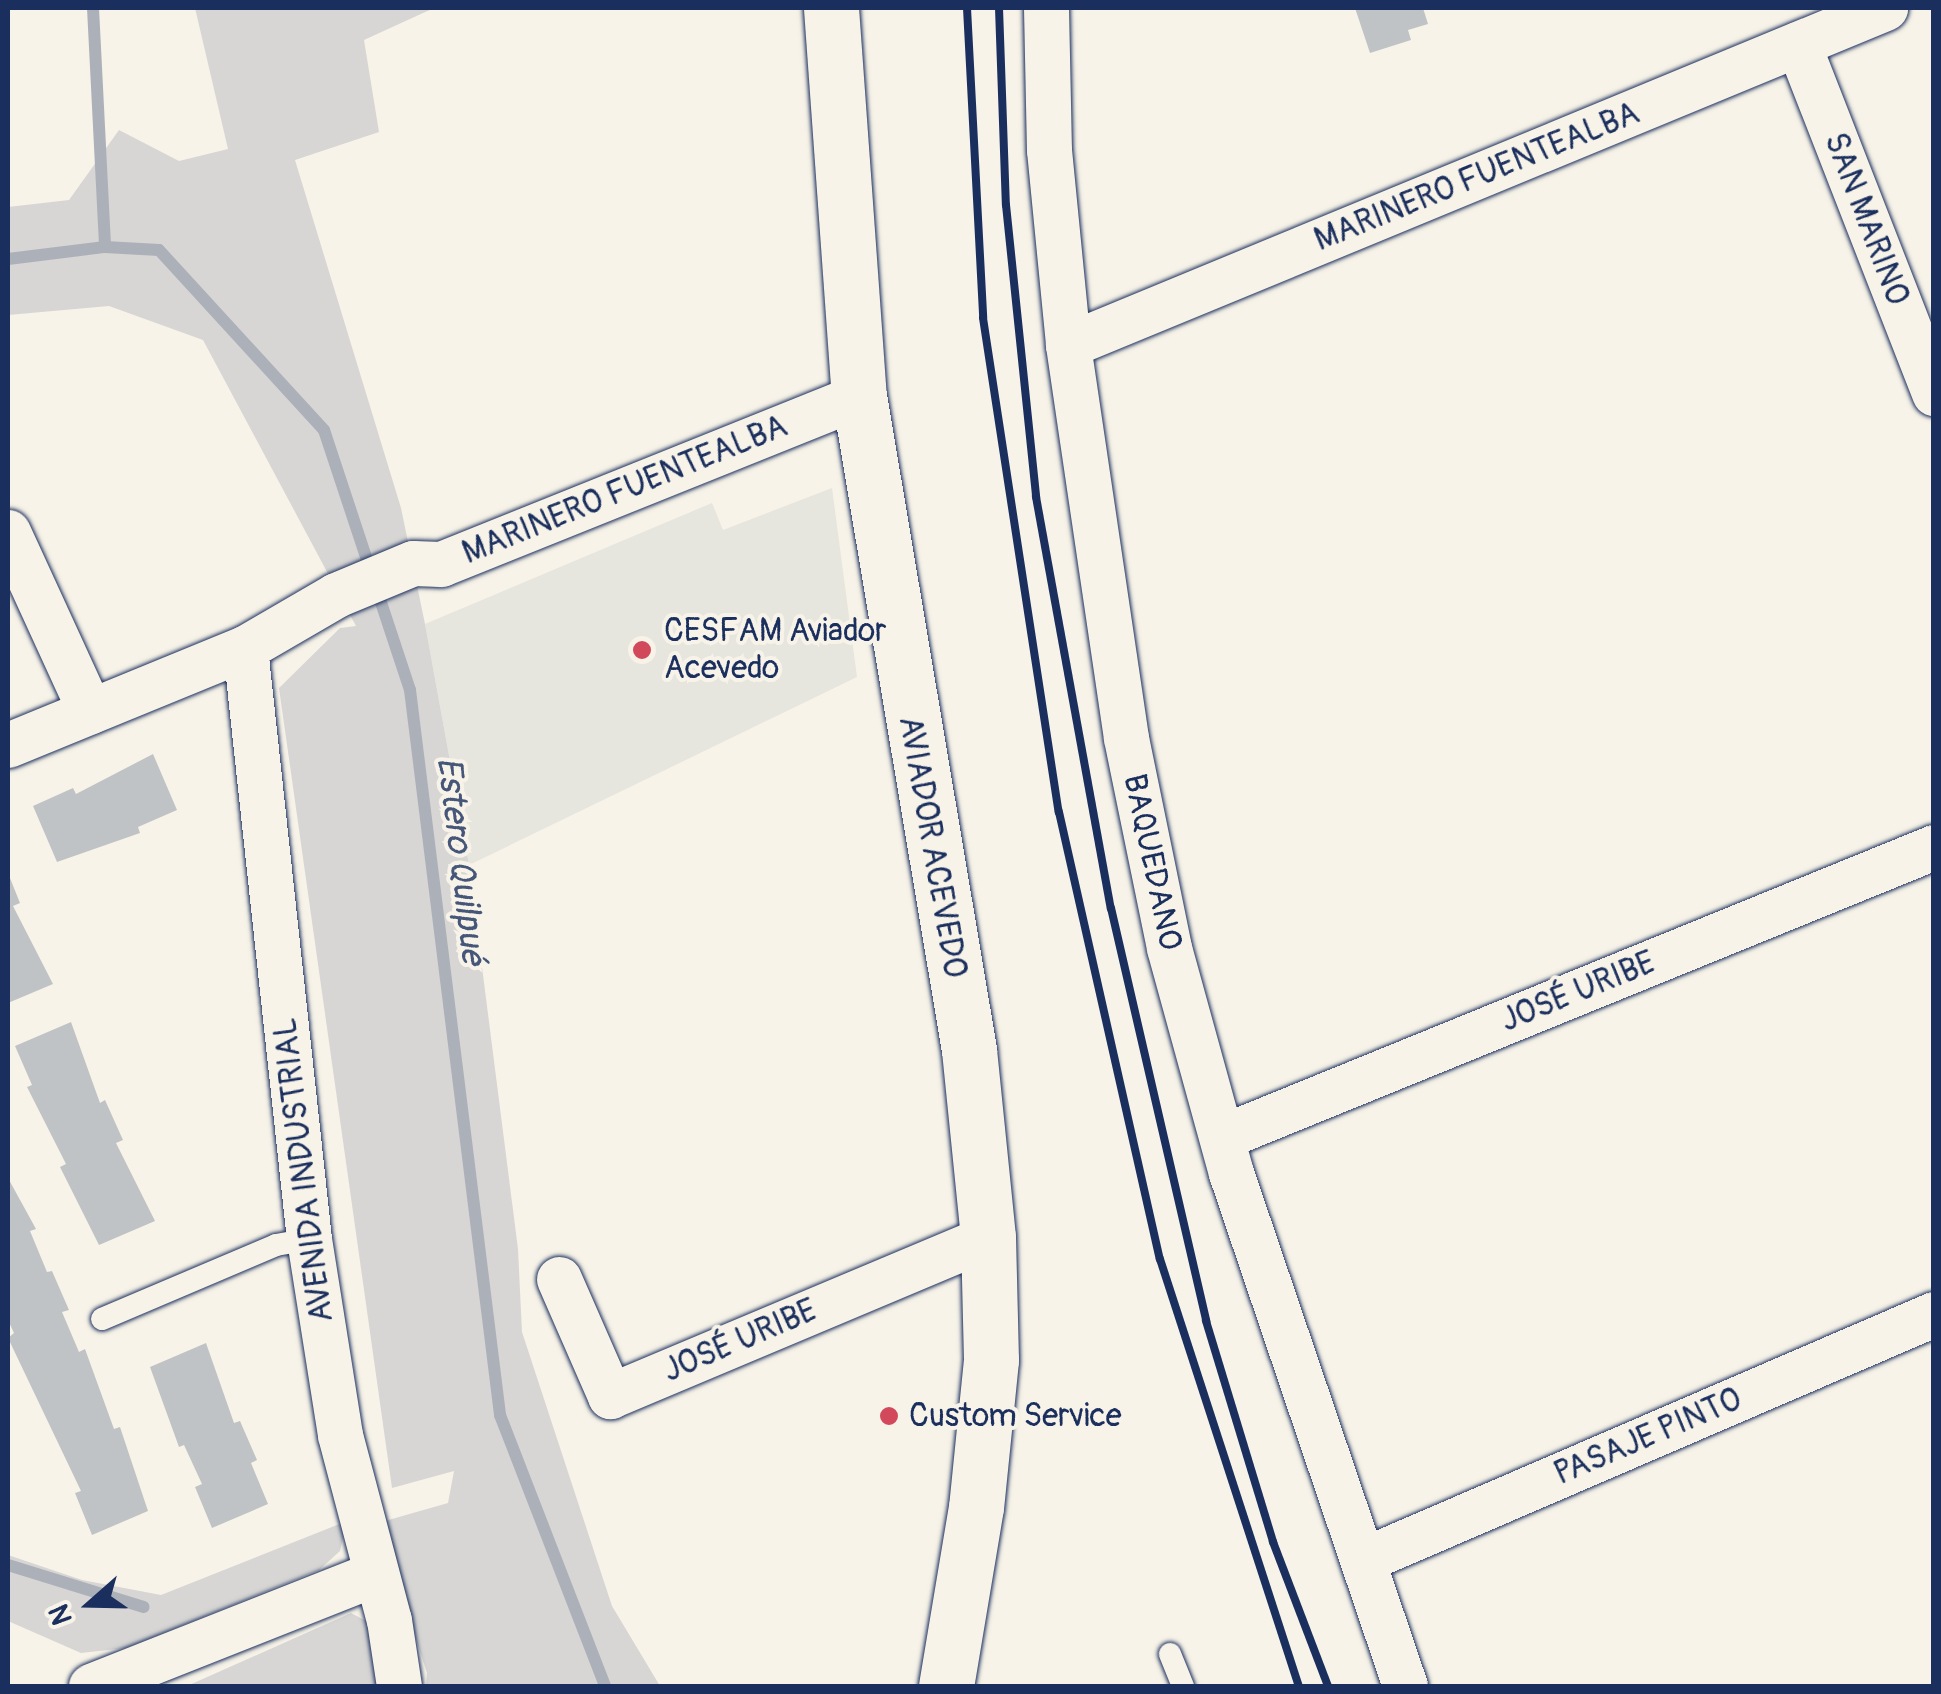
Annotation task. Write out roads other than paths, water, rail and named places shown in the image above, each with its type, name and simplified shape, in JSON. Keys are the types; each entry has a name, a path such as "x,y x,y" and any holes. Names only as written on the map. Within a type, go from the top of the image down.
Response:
{"main road":[{"name":"AVIADOR ACEVEDO","path":"831,8 858,396 969,1050 988,1237 991,1360 976,1507 946,1686"}],"street":[{"name":"BAQUEDANO","path":"1046,8 1049,150 1068,346 1126,738 1169,948 1222,1137 1405,1686"},
{"name":"MARINERO FUENTEALBA","path":"1068,346 1885,8"},
{"name":"SAN MARINO","path":"1798,44 1934,393"},
{"name":"MARINERO FUENTEALBA","path":"8,745 244,648 336,595 412,563 442,564 858,396"},
{"path":"8,532 90,710"},
{"name":"AVENIDA INDUSTRIAL","path":"244,648 308,1240 340,1435 399,1662 399,1686"},
{"name":"JOSÉ URIBE","path":"1222,1137 1934,847"},
{"name":"JOSÉ URIBE","path":"559,1279 610,1396 988,1237"},
{"name":"PASAJE PINTO","path":"1362,1560 1934,1314"},
{"path":"91,1686 374,1574"}],"lane":[{"path":"102,1319 276,1245 308,1240"},
{"path":"1170,1654 1183,1686"}],"waterway":[{"path":"93,8 105,247"},
{"name":"Estero Quilpué","path":"8,259 105,247 159,250 324,430 410,690 500,1415 605,1686"},
{"path":"8,1565 144,1607"}],"railway":[{"path":"967,8 983,318 1059,812 1160,1259 1299,1686"},
{"path":"999,8 1006,205 1036,497 1111,908 1206,1321 1273,1542 1328,1686"}],"place":[{"name":"CESFAM Aviador Acevedo","path":"642,650"},
{"name":"Custom Service","path":"889,1416"}]}
